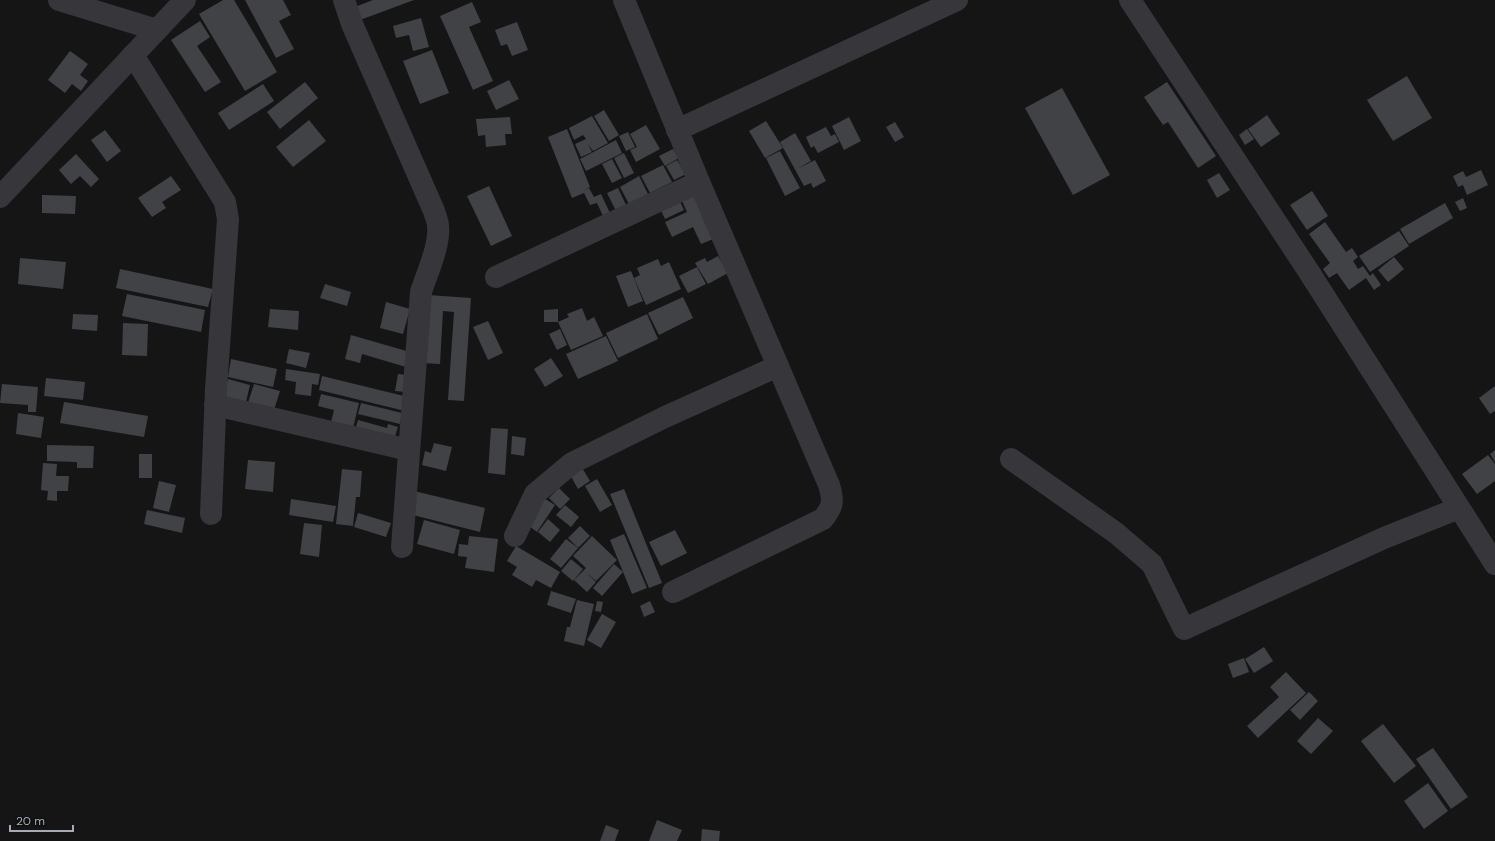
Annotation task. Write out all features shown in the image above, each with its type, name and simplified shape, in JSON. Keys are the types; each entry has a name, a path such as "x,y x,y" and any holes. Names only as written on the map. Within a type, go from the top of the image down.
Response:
{"street":[{"path":"59,0 157,30"},
{"path":"0,197 186,0"},
{"path":"344,0 352,24 434,211 438,225 438,234 434,253 421,292 402,547"},
{"path":"624,0 677,130 830,486 833,497 832,508 823,520 673,592"},
{"path":"677,130 957,0"},
{"path":"1130,0 1309,272 1495,564"},
{"path":"133,55 225,202 228,219 215,405 211,514"},
{"path":"496,277 699,182"},
{"path":"515,536 535,494 572,463 666,417 778,366"},
{"path":"215,405 409,450"},
{"path":"1011,459 1116,533 1152,564 1184,629 1384,538 1459,508"}],"building":[{"path":"223,0 234,0 277,72 245,91 199,14"},
{"path":"245,0 283,0 291,15 279,21 294,49 276,58"},
{"path":"373,0 414,0 360,20 355,7"},
{"path":"472,2 481,22 469,27 493,81 473,90 440,16"},
{"path":"421,18 429,47 413,51 409,35 396,38 393,26"},
{"path":"200,21 210,37 197,46 221,82 205,92 171,40"},
{"path":"517,22 528,50 512,56 507,44 501,46 495,30"},
{"path":"432,50 449,93 420,104 403,61"},
{"path":"70,51 88,64 80,75 88,81 81,91 72,84 65,93 48,80"},
{"path":"1407,76 1432,118 1393,141 1367,100"},
{"path":"509,80 519,99 496,110 487,91"},
{"path":"305,82 318,98 280,129 267,112"},
{"path":"1167,82 1216,156 1198,168 1168,122 1163,125 1144,97"},
{"path":"263,84 274,101 229,130 218,113"},
{"path":"1062,88 1110,175 1073,195 1025,108"},
{"path":"604,110 619,135 609,141 594,116"},
{"path":"1267,115 1280,134 1261,147 1248,129"},
{"path":"592,116 608,143 593,151 588,144 592,152 581,157 575,144 586,139 583,135 574,140 569,128"},
{"path":"510,117 512,134 505,134 506,145 486,147 485,135 478,136 476,119"},
{"path":"849,117 861,141 844,150 832,126"},
{"path":"309,120 326,141 293,167 276,147"},
{"path":"766,121 783,148 765,158 749,131"},
{"path":"895,122 904,137 895,142 886,127"},
{"path":"646,125 660,149 636,162 630,150 637,147 630,134"},
{"path":"826,127 831,136 835,134 839,142 818,153 814,146 811,148 806,137"},
{"path":"567,129 590,187 583,191 589,188 594,197 601,194 610,213 603,216 597,203 590,205 584,193 572,198 548,137"},
{"path":"1247,129 1254,139 1245,145 1239,135"},
{"path":"105,130 121,151 107,162 91,140"},
{"path":"628,132 635,147 626,151 619,136"},
{"path":"795,133 811,161 797,169 815,160 826,181 813,188 811,183 804,186 780,142"},
{"path":"616,140 622,153 586,171 580,159"},
{"path":"673,149 679,158 665,166 659,156"},
{"path":"780,151 800,188 785,196 766,158"},
{"path":"624,153 634,173 624,178 614,158"},
{"path":"76,154 99,179 91,187 80,176 71,184 59,170"},
{"path":"612,159 622,178 612,183 602,164"},
{"path":"677,160 686,174 674,180 666,166"},
{"path":"663,165 672,182 650,193 641,176"},
{"path":"1481,170 1488,185 1467,195 1463,185 1458,187 1453,176 1463,171 1466,177"},
{"path":"1219,173 1230,190 1217,198 1207,180"},
{"path":"171,176 181,190 162,202 166,208 152,217 138,198"},
{"path":"639,176 648,194 629,204 620,187"},
{"path":"699,185 721,236 701,244 693,227 672,237 665,222 687,212 679,194"},
{"path":"489,186 512,236 491,246 467,196"},
{"path":"618,188 626,205 616,211 607,193"},
{"path":"1312,191 1328,216 1307,230 1290,205"},
{"path":"42,195 76,196 75,214 42,213"},
{"path":"677,195 684,210 665,219 658,204"},
{"path":"1463,198 1467,208 1460,211 1455,202"},
{"path":"1445,203 1453,218 1409,244 1400,229"},
{"path":"1325,222 1346,252 1352,248 1358,257 1353,261 1358,269 1363,266 1370,276 1373,273 1381,285 1374,290 1366,278 1349,290 1337,273 1329,278 1323,269 1330,263 1309,234"},
{"path":"1399,231 1409,246 1370,272 1359,256"},
{"path":"718,256 728,273 708,284 695,263 705,258 707,262"},
{"path":"1394,257 1404,269 1388,282 1378,270"},
{"path":"20,258 66,262 63,289 18,284"},
{"path":"658,259 661,266 669,262 681,289 646,305 634,278 640,275 637,268"},
{"path":"697,267 706,284 688,293 679,276"},
{"path":"120,269 213,289 208,307 116,288"},
{"path":"631,271 643,301 628,307 616,276"},
{"path":"325,284 351,292 347,306 320,298"},
{"path":"127,294 205,310 201,332 122,316"},
{"path":"428,295 471,298 464,401 448,400 454,312 443,311 440,364 423,363"},
{"path":"683,297 693,318 659,335 648,313"},
{"path":"386,302 410,309 403,334 380,328"},
{"path":"582,308 587,321 594,317 603,336 571,350 558,322 569,317 567,314"},
{"path":"270,309 299,311 298,330 268,327"},
{"path":"558,309 558,322 544,322 544,310"},
{"path":"73,314 98,315 97,331 72,329"},
{"path":"647,314 658,339 618,358 606,333"},
{"path":"488,321 503,353 488,360 473,327"},
{"path":"123,323 148,324 147,356 122,355"},
{"path":"560,329 567,345 557,350 549,334"},
{"path":"351,335 410,352 406,367 362,354 360,363 345,359"},
{"path":"606,336 618,361 578,379 566,354"},
{"path":"289,349 310,353 306,368 286,363"},
{"path":"551,358 563,376 545,387 534,369"},
{"path":"231,359 277,369 273,387 228,377"},
{"path":"286,369 320,374 318,385 312,384 311,396 295,394 296,382 285,380"},
{"path":"398,374 407,375 406,392 395,391"},
{"path":"322,376 408,397 405,411 319,390"},
{"path":"46,378 85,382 83,400 44,396"},
{"path":"228,379 250,385 245,406 223,401"},
{"path":"2,384 38,387 36,412 28,412 28,405 0,403"},
{"path":"254,384 280,391 272,416 246,409"},
{"path":"1495,386 1495,411 1490,414 1479,398"},
{"path":"321,394 359,403 353,428 331,422 334,410 318,406"},
{"path":"64,402 148,416 144,437 60,423"},
{"path":"361,403 402,413 400,424 358,414"},
{"path":"18,413 44,417 41,438 16,434"},
{"path":"358,420 387,428 388,424 398,427 393,442 355,431"},
{"path":"491,428 508,429 505,475 488,473"},
{"path":"512,436 526,438 524,456 511,454"},
{"path":"434,443 452,447 446,471 422,465 425,451 431,453"},
{"path":"47,445 94,446 93,468 77,468 77,462 47,461"},
{"path":"1495,450 1495,462 1490,454"},
{"path":"139,454 152,454 152,478 139,478"},
{"path":"1488,455 1495,464 1495,481 1477,494 1462,474"},
{"path":"248,460 275,462 273,492 245,489"},
{"path":"43,463 57,464 56,476 69,476 68,491 57,491 57,501 47,500 48,491 41,490"},
{"path":"581,466 590,481 578,489 569,473"},
{"path":"342,469 362,471 360,497 356,497 353,526 336,524"},
{"path":"597,479 612,505 600,512 585,486"},
{"path":"159,481 176,485 169,512 153,508"},
{"path":"559,488 570,499 560,509 549,498"},
{"path":"624,489 662,583 649,588 610,494"},
{"path":"414,491 485,508 480,532 409,514"},
{"path":"542,497 555,505 537,532 525,523"},
{"path":"291,499 336,506 333,522 289,515"},
{"path":"565,505 579,517 571,527 556,515"},
{"path":"147,510 185,518 182,533 144,524"},
{"path":"358,513 391,523 386,537 354,527"},
{"path":"548,519 560,530 550,542 538,532"},
{"path":"424,520 460,530 454,554 417,544"},
{"path":"304,523 322,525 319,557 300,554"},
{"path":"580,526 590,536 578,548 568,538"},
{"path":"675,530 687,553 661,566 649,542"},
{"path":"624,534 647,588 632,594 610,540"},
{"path":"469,536 498,539 494,572 465,568 467,557 458,556 459,544 468,545"},
{"path":"592,536 617,560 596,581 586,572 596,582 587,592 574,580 586,568 573,556"},
{"path":"566,539 578,548 561,568 550,559"},
{"path":"516,546 560,572 551,588 536,580 532,587 512,575 517,567 507,561"},
{"path":"571,559 583,569 573,581 561,571"},
{"path":"614,564 623,572 602,596 593,588"},
{"path":"551,591 576,599 571,613 547,605"},
{"path":"577,600 594,604 584,646 564,641 567,627 570,627"},
{"path":"597,601 603,602 601,612 595,611"},
{"path":"650,601 655,612 644,617 640,606"},
{"path":"602,614 616,622 601,648 587,640"},
{"path":"1264,647 1273,661 1254,673 1245,659"},
{"path":"1244,658 1249,672 1233,678 1228,664"},
{"path":"1286,672 1306,693 1258,738 1247,726 1279,697 1270,687"},
{"path":"1309,692 1318,701 1300,720 1290,710"},
{"path":"1318,718 1333,731 1311,754 1297,741"},
{"path":"1383,724 1416,766 1394,783 1361,741"},
{"path":"1433,748 1468,797 1451,809 1416,759"},
{"path":"1428,783 1448,811 1424,829 1404,801"},
{"path":"657,820 682,830 677,841 649,841"},
{"path":"606,825 619,830 615,841 600,841"},
{"path":"702,829 720,831 719,841 701,841"}]}
